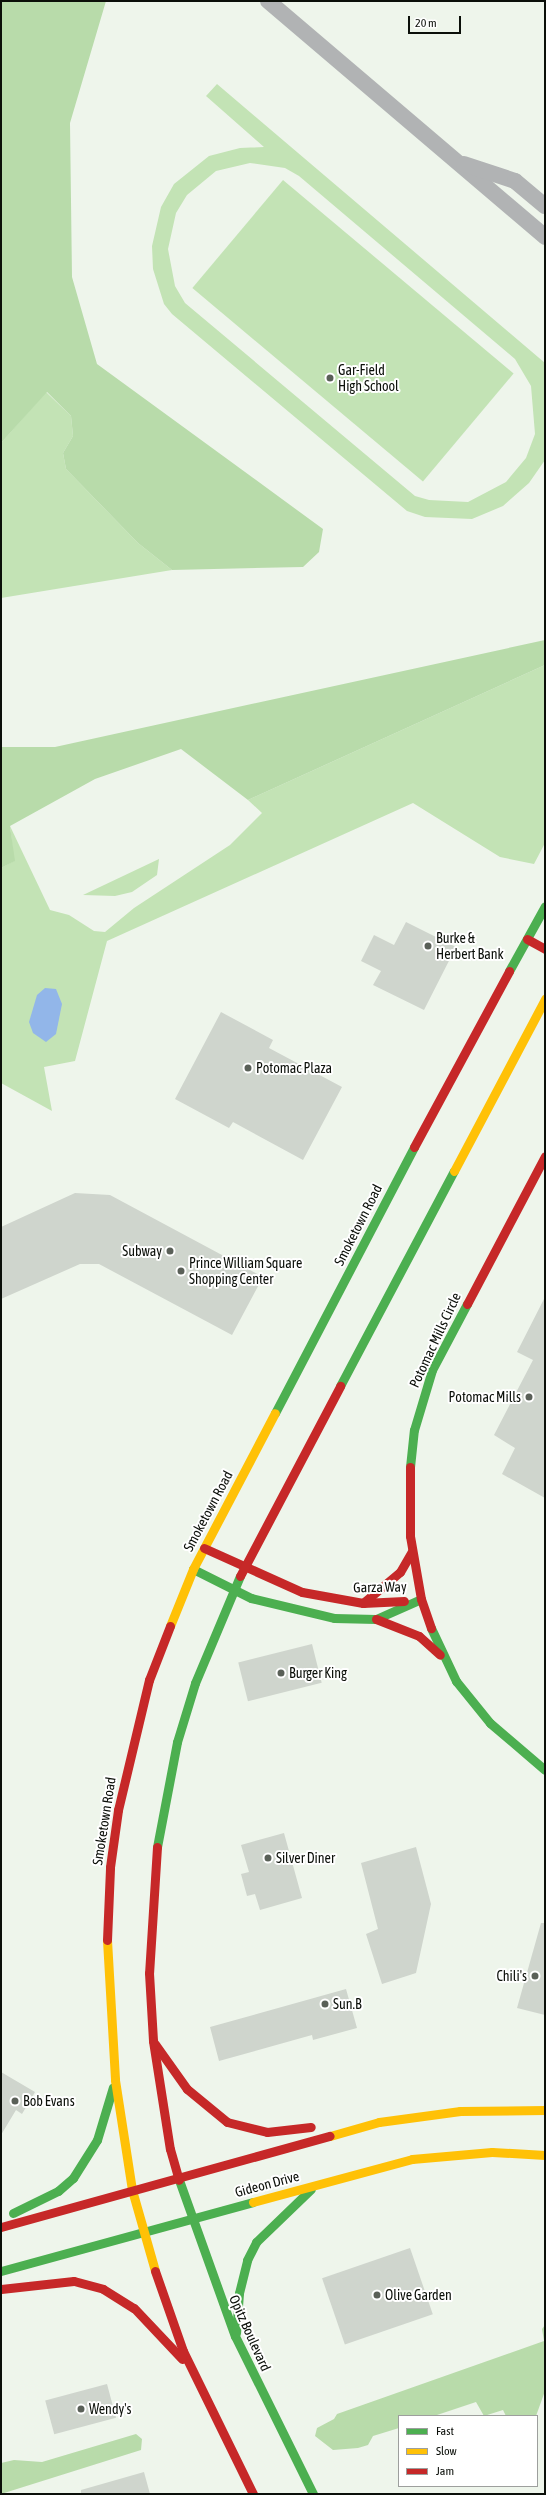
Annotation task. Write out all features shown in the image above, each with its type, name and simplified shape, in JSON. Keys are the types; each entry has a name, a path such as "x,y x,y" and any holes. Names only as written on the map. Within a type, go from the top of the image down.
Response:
{"main road":[{"name":"Smoketown Road","path":"132,2190 115,2080 106,1924 118,1810 150,1680 193,1570 204,1548 405,1163 545,906"},
{"path":"527,939 545,949"},
{"path":"178,2177 161,2107 152,2040 151,1912 166,1790 195,1683 243,1567 545,999"},
{"name":"Potomac Mills Circle","path":"545,1156 432,1370 421,1403 410,1465 412,1551 421,1599 445,1662 456,1681 490,1723 545,1770"},
{"name":"Garza Way","path":"204,1548 243,1567 302,1592 363,1603 421,1599"},
{"path":"363,1603 400,1572 412,1551"},
{"name":"Garza Way","path":"193,1570 233,1589 304,1614 376,1619 421,1599"},
{"path":"376,1619 419,1636 445,1662"},
{"path":"152,2040 186,2089 227,2122 267,2132 315,2126 358,2127"},
{"path":"1,2221 58,2190 73,2178 97,2140 115,2080"},
{"path":"1,2227 358,2127 460,2111 545,2110"},
{"name":"Gideon Drive","path":"1,2271 412,2159 492,2152 545,2155"},
{"name":"Opitz Boulevard","path":"178,2177 191,2219 236,2336 313,2494"},
{"path":"236,2336 239,2293 247,2260 256,2242 314,2186"},
{"path":"132,2190 142,2233 161,2293 193,2371 253,2494"},
{"path":"1,2289 74,2281 103,2289 134,2308 193,2371"}],"street":[{"path":"268,1 545,237"},
{"path":"458,162 515,181 545,206"}],"green space":[{"path":"1,1 106,1 70,123 72,277 97,364 323,529 319,552 303,567 172,570 138,543 66,469 63,453 73,436 71,416 47,392 1,443"},
{"path":"217,84 545,363 545,460 529,483 503,506 472,519 425,517 407,511 172,314 164,304 153,269 152,246 161,207 174,184 209,156 240,148 264,147 206,96","holes":["250,163 285,168 299,176 515,359 531,386 535,434 526,458 506,482 468,502 429,500 415,496 185,303 175,286 168,249 176,213 187,195 216,171"]},
{"path":"283,180 514,373 423,481 192,288"},
{"path":"46,392 71,416 73,436 63,453 66,469 138,543 172,570 1,598 1,443"},
{"path":"545,640 545,665 248,800 181,749 95,779 10,826 15,861 1,868 1,747 55,747"},
{"path":"545,665 545,843 534,864 500,857 413,803 107,941 75,1061 44,1067 52,1111 1,1083 1,868 14,861 10,826 50,910 69,915 94,931 105,932 134,908 230,845 262,813 248,800"},
{"path":"159,859 157,875 132,892 115,896 83,895"},
{"path":"545,2325 545,2391 536,2415 506,2415 503,2410 483,2415 476,2402 437,2415 398,2415 398,2428 373,2436 368,2445 358,2448 333,2450 315,2436 317,2428 334,2419 337,2414 544,2341 542,2329"},
{"path":"136,2434 142,2439 141,2450 1,2494 1,2463 14,2460 42,2462"}],"water":[{"path":"45,988 56,989 62,1004 56,1034 46,1042 33,1033 29,1022 37,995"}],"building":[{"path":"406,922 456,947 424,1010 373,985 381,971 361,961 374,935 394,945"},
{"name":"Potomac Plaza","path":"221,1012 273,1040 269,1048 342,1087 303,1160 233,1122 229,1128 175,1099"},
{"name":"Prince William Square Shopping Center","path":"75,1193 110,1195 263,1277 232,1335 99,1264 80,1264 1,1299 1,1227"},
{"name":"Potomac Mills","path":"545,1297 545,1498 502,1474 515,1448 494,1435 533,1360 517,1352"},
{"name":"Burger King","path":"312,1644 322,1683 248,1701 238,1662"},
{"name":"Silver Diner","path":"284,1833 302,1898 260,1910 255,1894 247,1896 241,1874 249,1872 241,1845"},
{"path":"416,1847 431,1904 416,1973 382,1984 366,1934 378,1929 361,1863"},
{"name":"Chili's","path":"541,1923 545,1923 545,2015 517,2008"},
{"path":"346,1989 357,2028 313,2040 312,2035 219,2061 210,2027"},
{"name":"Bob Evans","path":"1,2072 35,2092 22,2114 16,2110 1,2135"},
{"name":"Olive Garden","path":"410,2248 433,2314 345,2344 322,2278"},
{"name":"Wendy's","path":"107,2384 116,2418 54,2434 45,2401"},
{"path":"144,2472 150,2494 81,2494 81,2490"}],"traffic: fast":[{"path":"509,971 545,906"},
{"path":"275,1413 414,1147"},
{"path":"340,1386 454,1171"},
{"path":"410,1467 414,1430 432,1370 467,1304"},
{"path":"193,1569 251,1598 334,1618 376,1619 421,1599"},
{"path":"157,1847 177,1742 195,1683 240,1576"},
{"path":"431,1628 456,1681 490,1723 545,1770"},
{"path":"13,2213 58,2191 73,2178 97,2140 113,2087"},
{"path":"179,2180 235,2336 313,2494"},
{"path":"236,2333 239,2293 247,2260 256,2242 311,2189"},
{"path":"1,2271 253,2202"}],"traffic: slow":[{"path":"454,1171 545,999"},
{"path":"170,1626 193,1569 275,1413"},
{"path":"107,1940 115,2080 132,2190 155,2271"},
{"path":"330,2136 379,2122 460,2111 545,2110"},
{"path":"253,2202 412,2159 492,2152 545,2155"}],"traffic: jam":[{"path":"527,939 545,949"},
{"path":"414,1147 509,971"},
{"path":"467,1304 545,1156"},
{"path":"240,1576 340,1386"},
{"path":"410,1467 410,1536 421,1599 431,1628"},
{"path":"204,1548 302,1592 363,1603 404,1601"},
{"path":"363,1603 400,1572 412,1551"},
{"path":"376,1619 419,1636 440,1655"},
{"path":"107,1940 110,1867 118,1810 149,1680 170,1626"},
{"path":"157,1847 149,1973 153,2041 170,2149 179,2180"},
{"path":"155,2044 187,2089 227,2122 267,2132 311,2127"},
{"path":"1,2227 330,2136"},
{"path":"155,2271 183,2351 253,2494"},
{"path":"1,2289 74,2281 103,2289 134,2308 182,2359"}],"place":[{"name":"Gar-Field High School","path":"330,378"},
{"name":"Burke & Herbert Bank","path":"428,946"},
{"name":"Potomac Plaza","path":"248,1068"},
{"name":"Subway","path":"170,1251"},
{"name":"Prince William Square Shopping Center","path":"181,1271"},
{"name":"Potomac Mills","path":"529,1397"},
{"name":"Burger King","path":"281,1673"},
{"name":"Silver Diner","path":"268,1858"},
{"name":"Chili's","path":"535,1976"},
{"name":"Sun.B","path":"325,2004"},
{"name":"Bob Evans","path":"15,2101"},
{"name":"Olive Garden","path":"377,2295"},
{"name":"Wendy's","path":"81,2409"}]}
